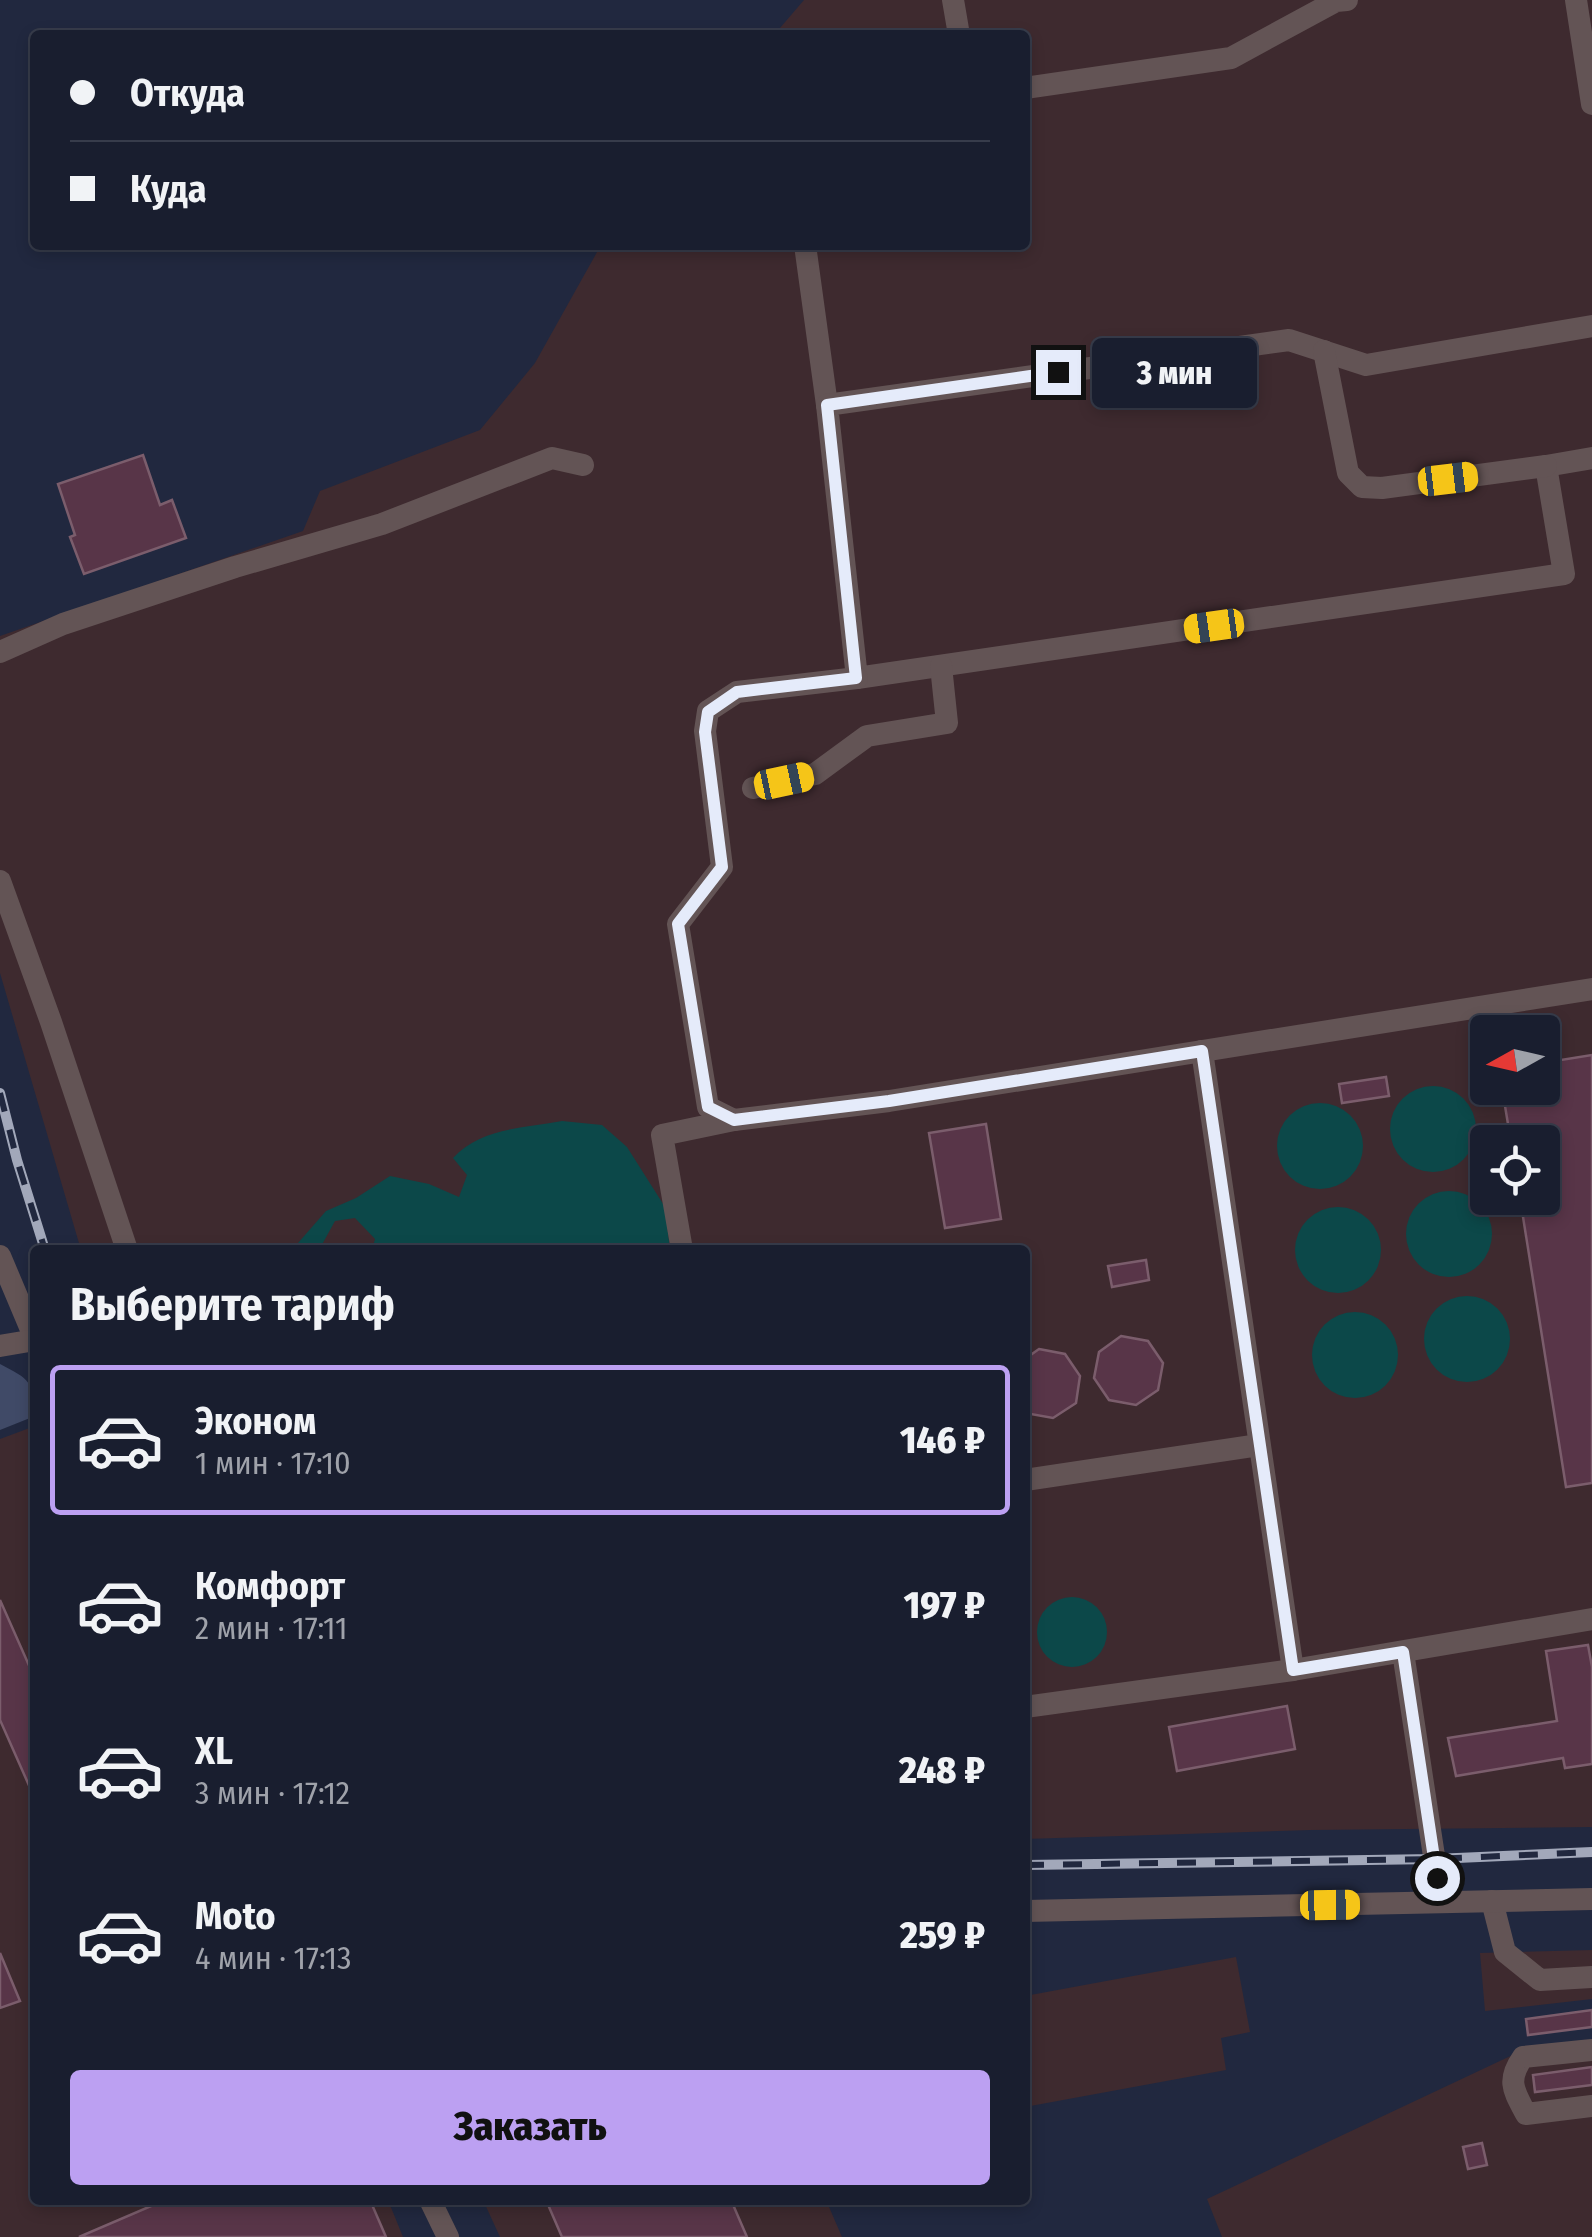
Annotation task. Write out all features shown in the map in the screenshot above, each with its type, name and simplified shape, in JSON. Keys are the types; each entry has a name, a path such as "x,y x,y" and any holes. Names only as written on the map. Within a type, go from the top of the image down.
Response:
{"street":[{"path":"952,0 958,30"},
{"path":"1030,87 1230,58 1336,1 1347,0"},
{"path":"1576,0 1592,104"},
{"path":"806,250 827,405 856,678"},
{"path":"827,405 1289,340 1366,364 1592,326"},
{"path":"1324,351 1348,473 1362,487 1382,488 1592,458"},
{"path":"0,652 63,624 236,566 382,524 552,458 582,464"},
{"path":"734,1120 708,1107 678,924 722,867 705,732 708,712 737,692 941,666 1564,574 1546,466"},
{"path":"753,788 815,774 867,736 947,723 941,666"},
{"path":"0,881 125,1245"},
{"path":"681,1245 662,1135 734,1120 889,1101 1592,989"},
{"path":"1202,1051 1293,1670"},
{"path":"0,1256 30,1328"},
{"path":"0,1346 30,1341"},
{"path":"1030,1479 1259,1444"},
{"path":"1030,1706 1293,1670 1592,1620"},
{"path":"1403,1652 1440,1902"},
{"path":"1030,1911 1592,1899"},
{"path":"1492,1902 1505,1952 1540,1980 1592,1977"},
{"path":"1592,2050 1523,2057 1513,2070 1513,2090 1526,2114 1592,2106"},
{"path":"432,2205 448,2237"}],"shaded area":[{"path":"804,0 1592,0 1592,1827 1030,1839 1030,1245 80,1245 0,973 0,636 303,531 320,491 480,430 535,363 598,250 1030,250 1030,30 778,30"},
{"path":"1425,1087 1457,1093 1469,1105 1476,1125 1470,1125 1469,1153 1457,1165 1441,1171 1409,1165 1397,1153 1391,1137 1397,1105 1409,1093"},
{"path":"1320,1103 1337,1106 1351,1115 1360,1129 1360,1163 1351,1177 1337,1186 1320,1189 1303,1186 1289,1177 1280,1163 1277,1146 1280,1129 1289,1115 1303,1106"},
{"path":"562,1121 602,1125 627,1147 665,1207 669,1245 373,1245 375,1239 355,1218 335,1221 322,1245 298,1245 326,1211 390,1176 429,1184 459,1197 467,1175 453,1158 476,1141 503,1131"},
{"path":"1432,1194 1466,1194 1470,1196 1470,1215 1488,1215 1489,1251 1466,1274 1432,1274 1409,1251 1409,1217"},
{"path":"1338,1207 1362,1214 1374,1226 1381,1250 1374,1274 1362,1286 1338,1293 1314,1286 1302,1274 1295,1250 1302,1226 1314,1214"},
{"path":"1467,1296 1491,1303 1503,1315 1510,1339 1503,1363 1491,1375 1467,1382 1443,1375 1431,1363 1424,1339 1431,1315 1443,1303"},
{"path":"1355,1312 1379,1319 1391,1331 1398,1355 1391,1379 1379,1391 1355,1398 1331,1391 1319,1379 1312,1355 1319,1331 1331,1319"},
{"path":"0,1364 30,1386 30,1418 0,1430"},
{"path":"30,1428 30,2205 390,2205 403,2237 0,2237 0,1439"},
{"path":"1072,1597 1097,1607 1107,1632 1097,1657 1072,1667 1047,1657 1037,1632 1047,1607"},
{"path":"1592,1950 1592,1999 1485,2011 1480,1953"},
{"path":"1236,1957 1250,2032 1221,2038 1226,2070 1030,2106 1030,1995"},
{"path":"1592,2040 1592,2237 1222,2237 1207,2199 1519,2052"},
{"path":"485,2205 828,2205 842,2237 500,2237"}],"building":[{"path":"143,455 160,505 172,500 186,538 84,574 70,537 75,535 58,484"},
{"path":"1592,1055 1592,1483 1566,1487 1523,1215 1560,1215 1560,1125 1508,1125 1505,1105 1560,1105 1560,1060"},
{"path":"1386,1077 1389,1096 1342,1103 1339,1084"},
{"path":"986,1124 1001,1219 945,1228 929,1133"},
{"path":"1146,1260 1149,1280 1112,1287 1108,1266"},
{"path":"1121,1336 1148,1341 1163,1363 1158,1390 1136,1405 1109,1400 1094,1378 1099,1352"},
{"path":"1039,1349 1065,1354 1080,1376 1076,1403 1053,1418 1030,1414 1030,1355"},
{"path":"0,1600 30,1668 30,1788 0,1720"},
{"path":"1588,1645 1592,1667 1592,1764 1565,1768 1563,1758 1456,1776 1448,1738 1557,1721 1546,1651"},
{"path":"1287,1706 1295,1749 1177,1771 1169,1727"},
{"path":"0,1953 20,2001 0,2008"},
{"path":"1592,2010 1592,2027 1528,2035 1526,2019"},
{"path":"1592,2067 1592,2085 1535,2092 1533,2075"},
{"path":"1482,2143 1487,2165 1468,2169 1463,2147"},
{"path":"153,2205 372,2205 386,2237 79,2237"},
{"path":"548,2205 733,2205 747,2237 562,2237"}],"railway":[{"path":"0,1093 43,1245"},
{"path":"1030,1865 1434,1859 1592,1852"}],"route":[{"path":"1058,372 827,405 856,678 737,692 708,712 705,732 722,867 678,924 708,1107 734,1120 889,1101 1202,1051 1293,1670 1403,1652 1437,1878"}]}
